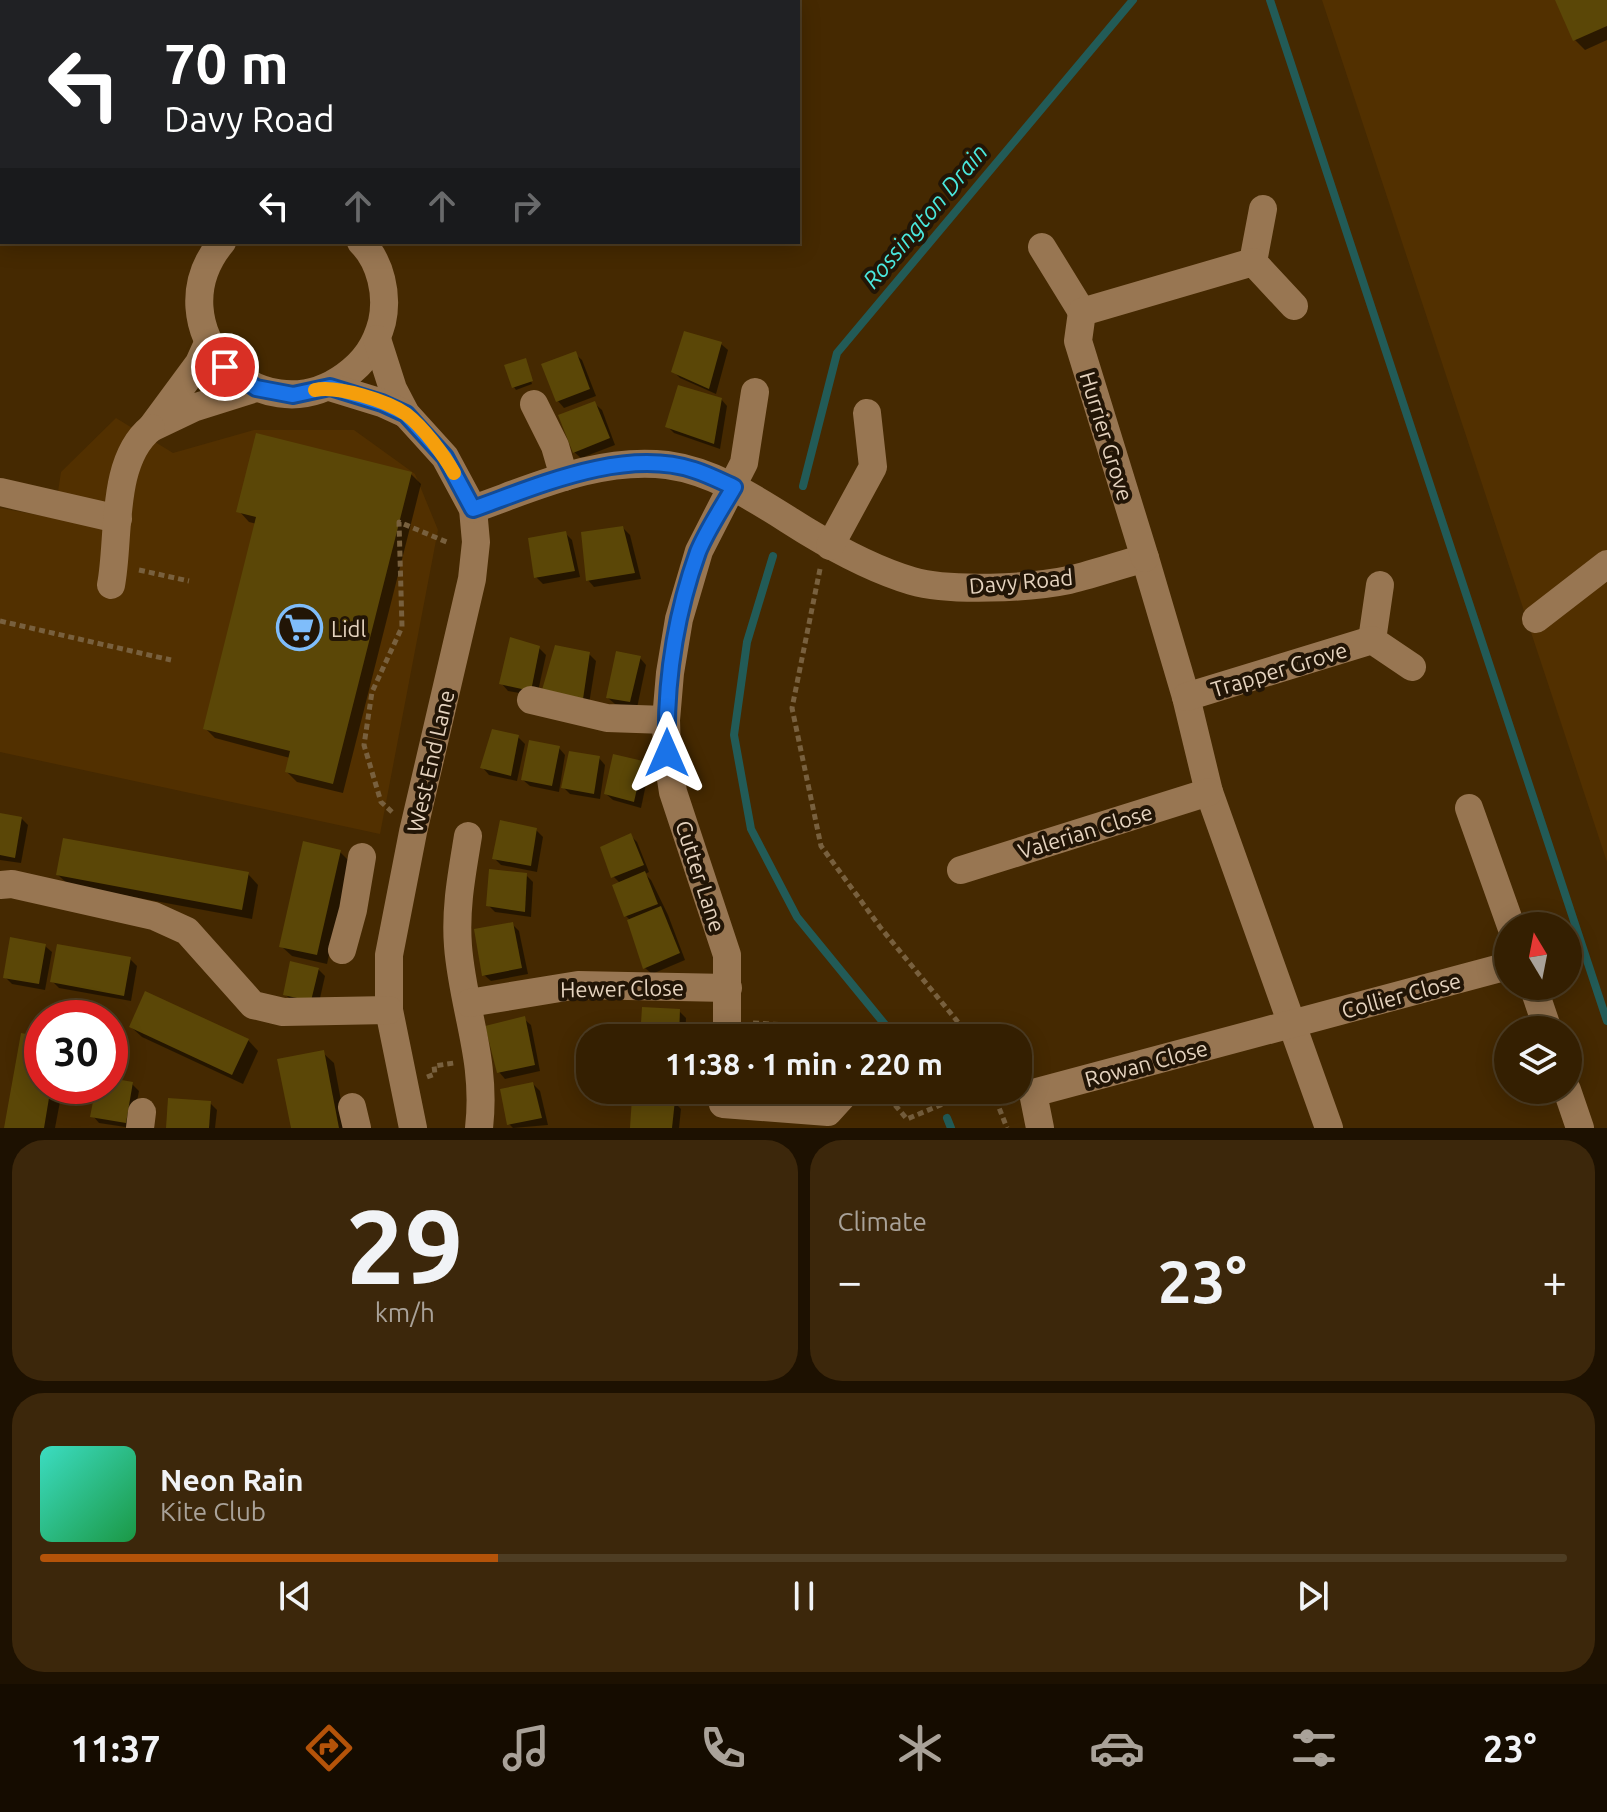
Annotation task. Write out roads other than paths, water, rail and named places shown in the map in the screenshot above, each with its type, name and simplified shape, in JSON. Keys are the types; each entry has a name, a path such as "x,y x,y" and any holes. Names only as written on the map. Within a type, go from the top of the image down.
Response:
{"street":[{"path":"1253,262 1263,209"},
{"name":"West End Lane","path":"213,246 200,283 199,314 208,343 225,367 256,388 293,395 330,387 360,365 377,339 385,308 381,277 363,244"},
{"path":"381,277 388,244"},
{"path":"1042,247 1082,312 1253,262"},
{"path":"1253,262 1294,306"},
{"name":"Hurrier Grove","path":"1082,312 1078,341 1145,558"},
{"name":"West End Lane","path":"377,339 393,389 406,414 445,457 473,509 475,553 472,579 413,832 389,955 389,1010 413,1128"},
{"path":"151,428 199,363 208,343"},
{"name":"West End Lane","path":"330,387 406,414"},
{"path":"113,575 120,491 130,459 143,434 193,408 256,388"},
{"name":"Cutter Lane","path":"727,1024 727,955 673,792 666,720 679,619 699,551 744,463 755,392"},
{"path":"534,404 555,446 564,477"},
{"path":"830,546 873,467 867,413"},
{"name":"Davy Road","path":"473,509 564,477 612,465 663,465 692,469 734,487 864,564 915,582 979,588 1068,580 1145,558"},
{"path":"0,492 118,519"},
{"path":"1145,558 1186,697 1209,792 1329,1128"},
{"path":"1536,619 1607,564"},
{"name":"Trapper Grove","path":"1372,640 1380,585"},
{"name":"Trapper Grove","path":"1186,697 1372,640"},
{"name":"Trapper Grove","path":"1372,640 1412,667"},
{"path":"531,700 607,718 666,720"},
{"name":"Valerian Close","path":"961,870 1209,792"},
{"path":"1469,808 1506,912"},
{"path":"468,836 458,895 458,947 479,1059 479,1128"},
{"path":"342,950 362,857"},
{"path":"0,885 12,884 154,916 187,931 253,1005 283,1012 389,1010"},
{"path":"353,910 395,917"},
{"name":"Collier Close","path":"1293,1024 1494,970"},
{"name":"Hewer Close","path":"469,1003 578,985 728,988"},
{"name":"Rowan Close","path":"1040,1128 1033,1093 1293,1024"},
{"path":"723,1107 828,1112 835,1104"},
{"path":"1572,1104 1580,1128"}],"waterway":[{"name":"Rossington Drain","path":"803,486 837,353 1133,0"},
{"path":"1270,0 1607,1021"},
{"name":"Rossington Drain","path":"773,556 747,642 734,735 751,829 797,917 885,1024"},
{"name":"Rossington Drain","path":"947,1118 951,1128"}],"place":[{"name":"Lidl","path":"300,628"}]}
